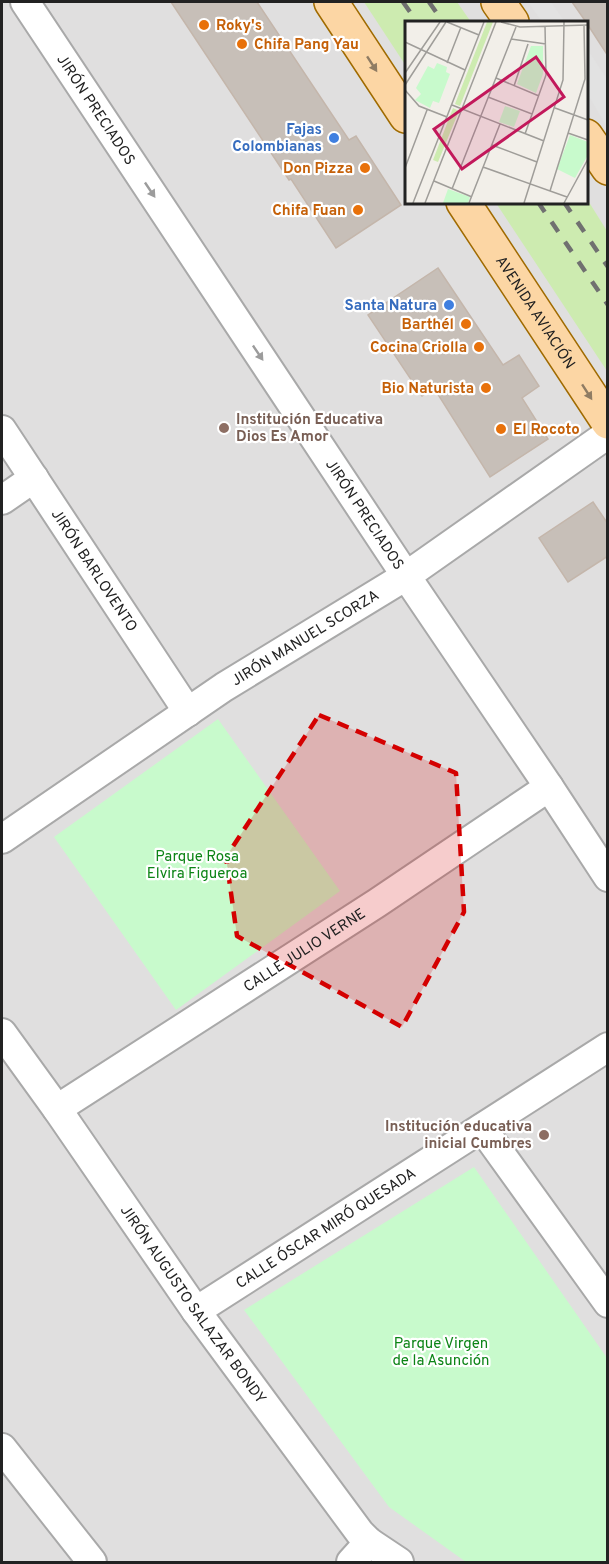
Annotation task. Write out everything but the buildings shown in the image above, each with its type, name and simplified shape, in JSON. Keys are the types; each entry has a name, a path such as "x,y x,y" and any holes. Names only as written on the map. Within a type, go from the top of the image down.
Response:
{"main road":[{"path":"331,2 405,114"},
{"path":"498,2 511,21"},
{"path":"588,139 608,168"},
{"name":"AVENIDA AVIACIÓN","path":"464,204 608,422"}],"street":[{"name":"JIRÓN PRECIADOS","path":"25,2 608,877"},
{"name":"JIRÓN BARLOVENTO","path":"2,430 188,712"},
{"name":"JIRÓN MANUEL SCORZA","path":"2,839 224,687 406,576 608,434"},
{"path":"2,500 34,478"},
{"name":"CALLE JULIO VERNE","path":"57,1109 367,909 549,787"},
{"name":"JIRÓN AUGUSTO SALAZAR BONDY","path":"2,1033 196,1311 360,1533 360,1552 399,1563"},
{"name":"CALLE ÓSCAR MIRÓ QUESADA","path":"196,1311 608,1047"},
{"path":"482,1128 608,1303"},
{"path":"2,1448 92,1563"}],"highlighted area":[{"path":"319,715 456,773 464,912 402,1027 237,936 226,857"}],"shaded area":[{"path":"2,2 607,2 607,1562 2,1562"},
{"path":"528,2 551,2 564,21 541,21"},
{"path":"588,50 607,79 607,127 588,95"}],"green space":[{"path":"364,2 457,2 470,21 405,21 405,64"},
{"path":"588,201 607,231 607,371 497,204 588,204"},
{"name":"Parque Rosa Elvira Figueroa","path":"218,719 340,891 176,1010 54,837"},
{"name":"Parque Virgen de la Asunción","path":"474,1167 607,1358 607,1562 466,1562 389,1507 244,1310"}],"railway":[{"path":"403,2 416,21"},
{"path":"429,2 442,21"},
{"path":"539,204 608,305"},
{"path":"565,204 608,267"}],"place":[{"name":"Roky's","path":"204,25"},
{"name":"Chifa Pang Yau","path":"242,44"},
{"name":"Fajas Colombianas","path":"334,138"},
{"name":"Don Pizza","path":"365,168"},
{"name":"Chifa Fuan","path":"358,210"},
{"name":"Santa Natura","path":"449,305"},
{"name":"Barthél","path":"466,324"},
{"name":"Cocina Criolla","path":"479,347"},
{"name":"Bio Naturista","path":"486,388"},
{"name":"Institución Educativa Dios Es Amor","path":"224,428"},
{"name":"El Rocoto","path":"501,429"},
{"name":"Institución educativa inicial Cumbres","path":"544,1135"}]}
